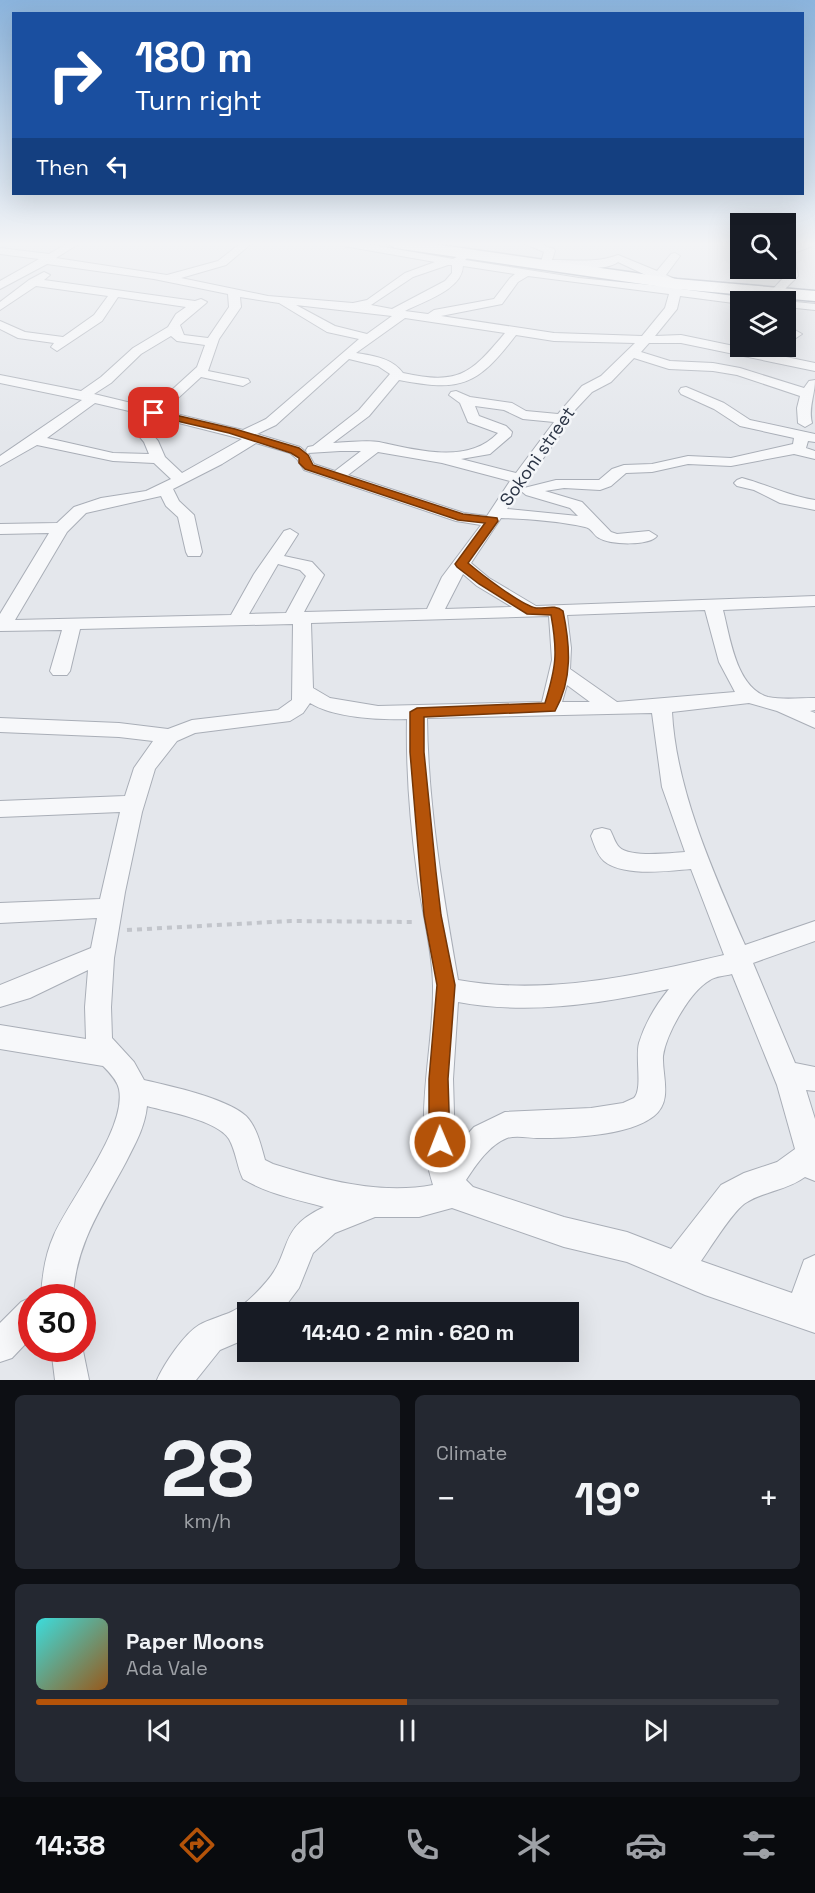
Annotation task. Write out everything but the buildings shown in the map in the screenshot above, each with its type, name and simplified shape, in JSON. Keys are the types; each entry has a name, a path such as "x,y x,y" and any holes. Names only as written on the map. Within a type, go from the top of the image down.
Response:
{"street":[{"path":"3,328 62,344 98,318 106,307"},
{"path":"194,307 180,317 174,326 176,335 181,338 212,342"},
{"path":"181,480 158,459 152,441 140,428 153,413 199,373 206,363 212,342 229,307"},
{"path":"292,307 331,329 364,337"},
{"path":"365,307 575,339 686,340 815,367"},
{"path":"115,514 144,509 181,480 271,422 348,355 364,337 404,307"},
{"path":"426,317 460,307"},
{"name":"Sokoni street","path":"434,614 451,577 521,486 568,408 587,389 606,379 633,353 671,307"},
{"path":"655,327 688,334 686,340"},
{"path":"0,462 34,440 88,397 137,351 174,329"},
{"path":"396,376 436,382 454,382 464,378 497,351 514,330"},
{"path":"521,486 560,483 600,485 624,469 652,468 695,460 731,462 794,450 800,446 806,431 802,416 811,388 740,372 669,365 633,353 575,339"},
{"path":"700,367 712,358 718,347"},
{"path":"348,355 385,365 394,369 396,376"},
{"path":"199,373 243,382"},
{"path":"396,376 364,413 308,453 306,465 462,518 526,514 591,523"},
{"path":"0,379 88,397 355,463"},
{"path":"454,382 456,396 466,401 507,406 523,415 562,419"},
{"path":"686,391 719,406 745,423 806,431"},
{"path":"439,457 485,451 504,436 505,432 501,429 473,419 466,401"},
{"path":"34,440 113,457 158,459"},
{"path":"308,453 337,446 377,446 439,457 576,505 605,535 616,539 649,536"},
{"path":"337,476 377,446"},
{"path":"794,450 815,455"},
{"path":"742,483 759,487 786,500 815,505"},
{"path":"1,626 61,528 72,517 89,506 167,493"},
{"path":"167,493 186,515 194,552"},
{"path":"0,529 61,528"},
{"path":"238,618 273,558 290,534"},
{"path":"273,558 306,566 315,575 297,617 302,700 296,709 284,716"},
{"path":"461,564 483,582 532,611"},
{"path":"1,626 557,611 815,601"},
{"path":"713,605 736,679 749,696 761,702 815,704"},
{"path":"550,708 562,672 561,636 557,611"},
{"path":"60,671 73,623"},
{"path":"562,672 614,709"},
{"path":"303,690 324,703 378,713 550,708 614,709 749,696"},
{"path":"780,704 815,721"},
{"path":"662,706 663,730 673,787 699,861 786,1074 813,1161 785,1174 754,1183 732,1195 677,1268"},
{"path":"55,1284 66,1244 130,1125 136,1103 135,1091 127,1073 99,1043 98,1007 107,931 134,804 145,768 160,745 170,736 192,727 349,709"},
{"path":"417,712 417,752 434,920 446,989 439,1079 440,1142 452,1187 464,1199 564,1232 627,1247 677,1268 808,1314 815,1271"},
{"path":"0,725 119,730 170,736"},
{"path":"0,809 134,804"},
{"path":"602,836 607,848 614,855 626,860 699,861"},
{"path":"0,913 107,931"},
{"path":"0,996 21,990 61,970 107,931"},
{"path":"446,989 499,997 549,996 655,982 739,960 815,931"},
{"path":"135,1091 207,1111 236,1126 245,1143 253,1169 266,1177 374,1203 423,1203 452,1187 483,1137 499,1127 511,1123 533,1125 624,1116 641,1109 650,1102 652,1093 650,1055 655,1036 665,1013 702,971"},
{"path":"0,1037 110,1055"},
{"path":"786,1074 815,1079"},
{"path":"267,1302 288,1277 301,1243 310,1232 332,1218 374,1203"},
{"path":"0,1346 18,1327"},
{"path":"174,1380 184,1371 202,1344 210,1337 237,1327"},
{"path":"69,1362 72,1380"}],"path":[{"path":"107,931 223,923 318,921 363,924 434,920"}],"route":[{"path":"154,413 232,431 295,450 304,457 309,467 462,518 493,521 461,564 483,582 532,611 557,611 561,636 562,668 559,687 550,708 417,712 417,752 428,872 433,915 446,985 439,1079 440,1142"}]}
